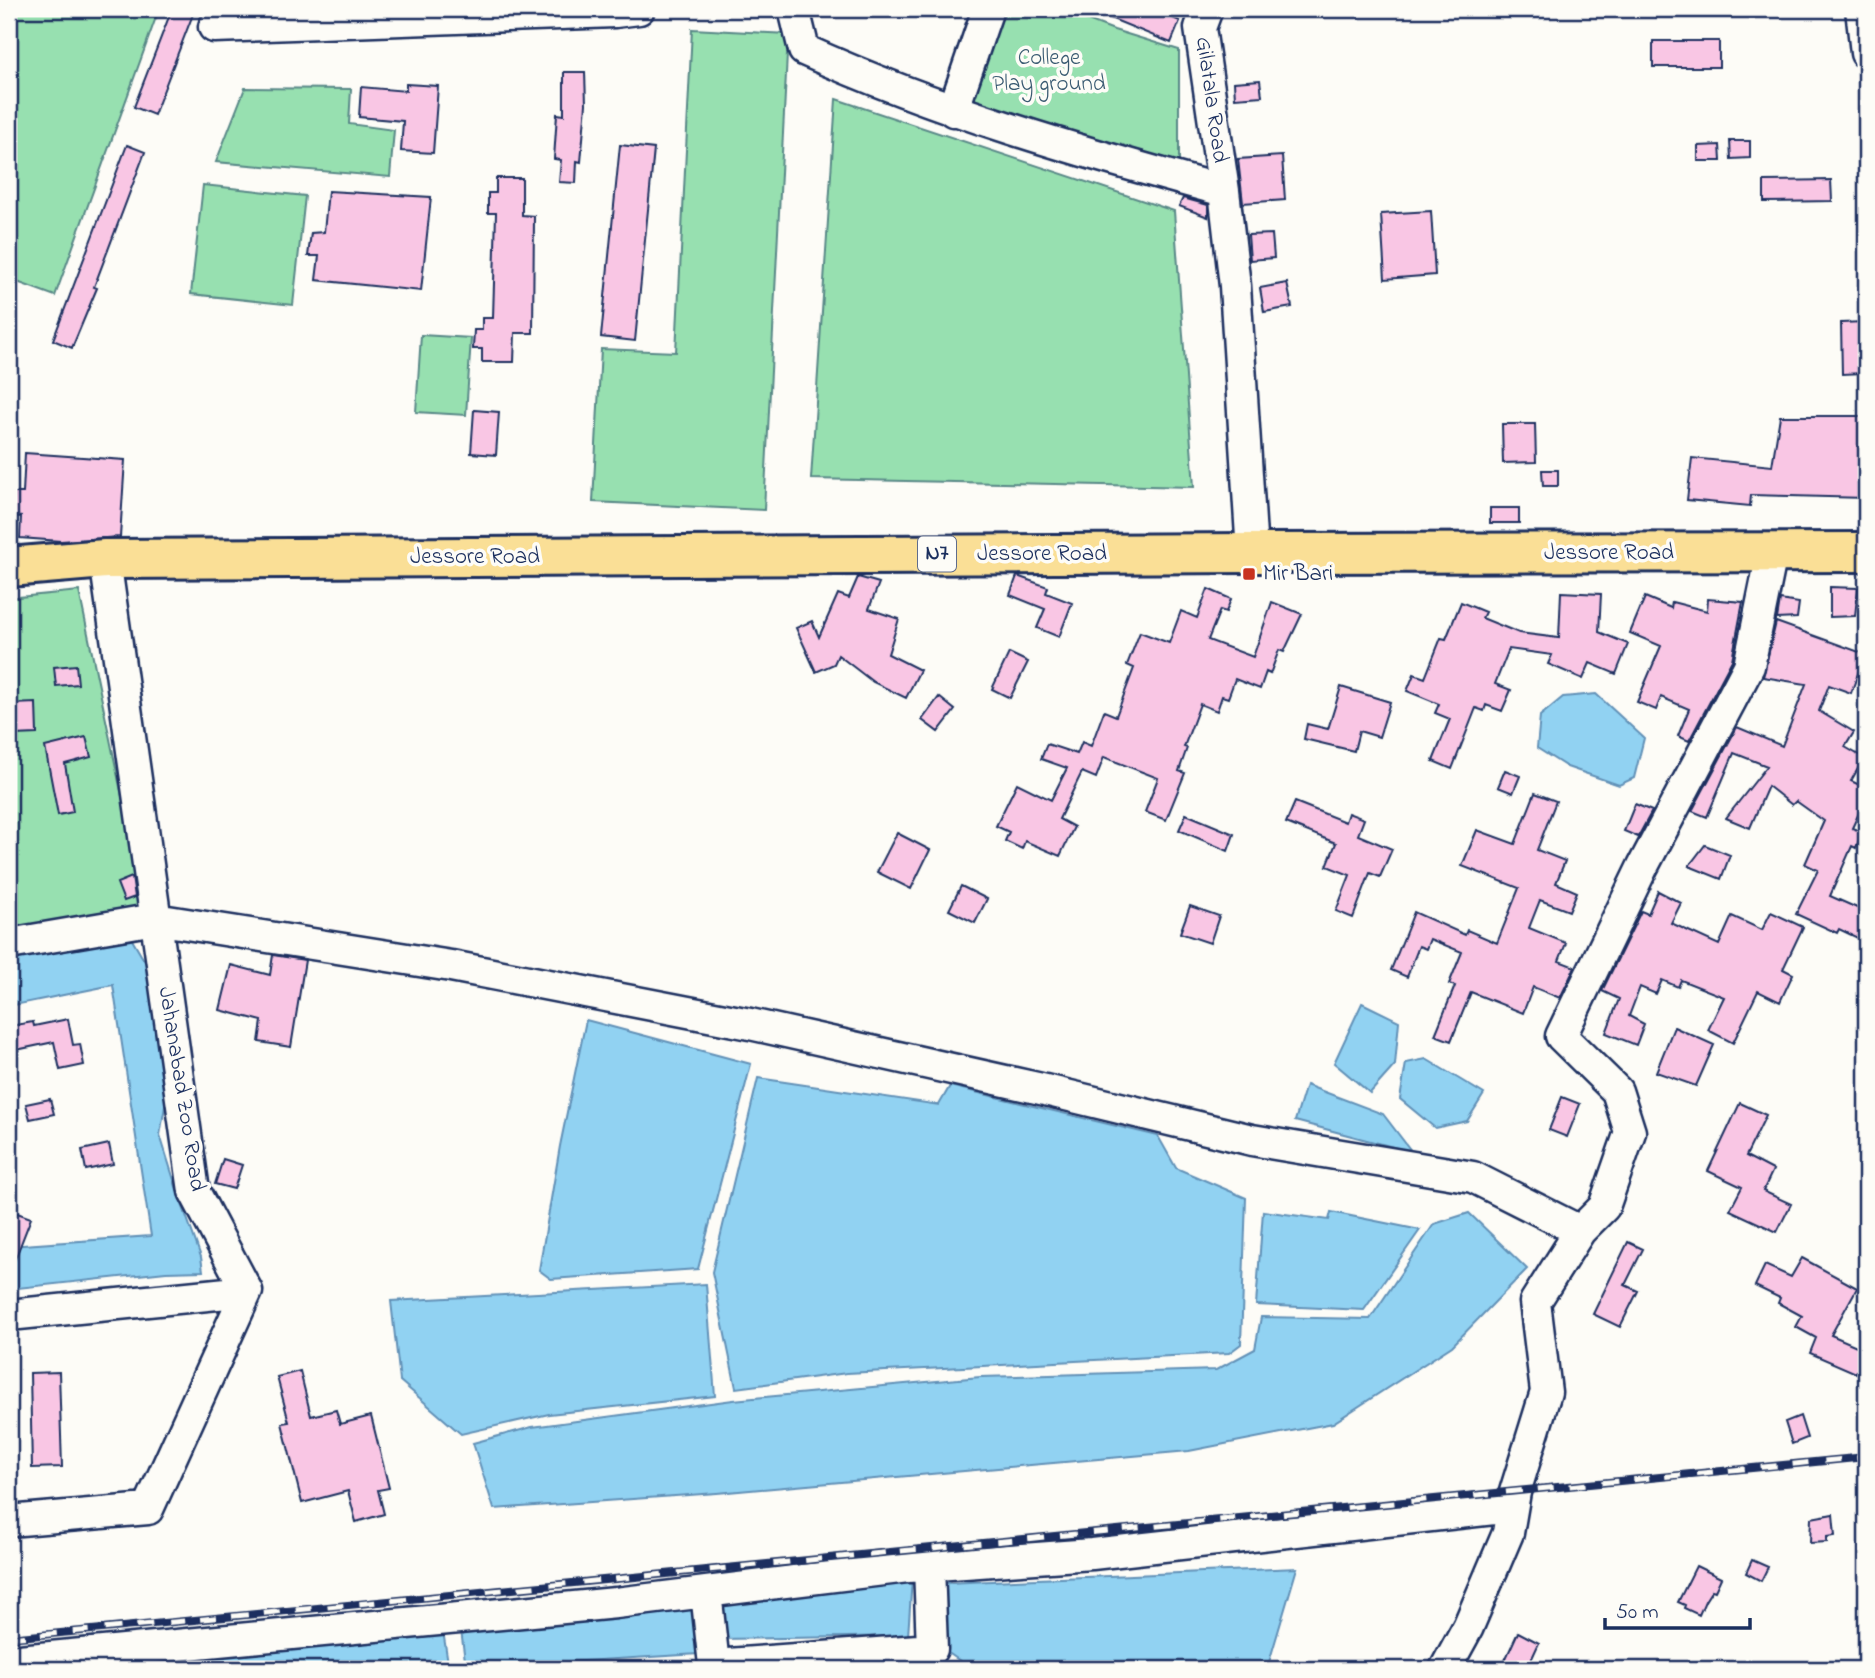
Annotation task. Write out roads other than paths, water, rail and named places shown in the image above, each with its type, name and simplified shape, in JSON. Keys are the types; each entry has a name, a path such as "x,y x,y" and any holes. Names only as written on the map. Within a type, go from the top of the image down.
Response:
{"highway":[{"name":"Jessore Road","path":"9,567 104,559 1866,552"}],"street":[{"path":"214,27 639,9"},
{"path":"794,9 804,50 866,78 953,111 1118,162 1224,191"},
{"path":"953,111 988,9"},
{"name":"Gilatala Road","path":"1207,9 1200,28 1235,286 1252,553"},
{"path":"1861,9 1866,53"},
{"path":"1445,1669 1468,1627 1508,1533 1515,1492 1546,1392 1535,1302 1580,1231 1604,1207 1630,1132 1617,1091 1562,1036 1643,866 1748,666 1772,553"},
{"name":"Jahanabad Zoo Road","path":"104,559 194,1191 247,1291"},
{"path":"9,944 155,919 452,966 709,1016 1037,1088 1252,1140 1473,1177 1580,1231"},
{"path":"9,1315 247,1291"},
{"path":"9,1521 148,1509 247,1291"},
{"path":"9,1661 616,1603 929,1566 1092,1554 1512,1507"},
{"path":"706,1592 714,1665 932,1649 929,1566"}],"water":[{"path":"1596,694 1644,738 1634,778 1619,785 1567,767 1537,748 1540,716 1563,697"},
{"path":"131,938 151,972 169,1083 160,1135 201,1257 203,1271 166,1272 9,1289 9,1246 151,1236 113,985 9,1006 9,958"},
{"path":"1362,1003 1399,1021 1395,1065 1370,1093 1334,1063"},
{"path":"586,1020 751,1064 698,1269 551,1279 539,1270 560,1146"},
{"path":"1426,1059 1484,1094 1467,1121 1435,1128 1400,1099 1406,1063"},
{"path":"758,1078 939,1105 950,1086 1158,1136 1176,1168 1246,1198 1241,1344 1229,1353 847,1373 736,1388 712,1272"},
{"path":"1306,1085 1383,1114 1412,1152 1295,1121"},
{"path":"1263,1211 1329,1220 1331,1212 1420,1230 1364,1310 1256,1305"},
{"path":"1469,1213 1527,1269 1452,1346 1333,1423 1189,1451 717,1493 494,1509 473,1443 532,1427 733,1400 980,1377 1216,1370 1255,1349 1261,1317 1370,1319 1434,1224"},
{"path":"706,1284 715,1396 549,1414 461,1434 400,1381 391,1301"},
{"path":"1297,1568 1267,1669 960,1669 960,1661 934,1643 946,1583"},
{"path":"912,1578 908,1636 717,1639 717,1595"},
{"path":"699,1608 699,1654 466,1668 460,1623"},
{"path":"443,1631 449,1669 204,1669 200,1649"},
{"path":"182,1653 184,1669 102,1669 101,1662"}],"railway":[{"path":"9,1638 1866,1457"}],"place":[{"name":"Mir Bari","path":"1249,574"}],"park label":[{"name":"College Play ground","path":"1049,71"}]}
